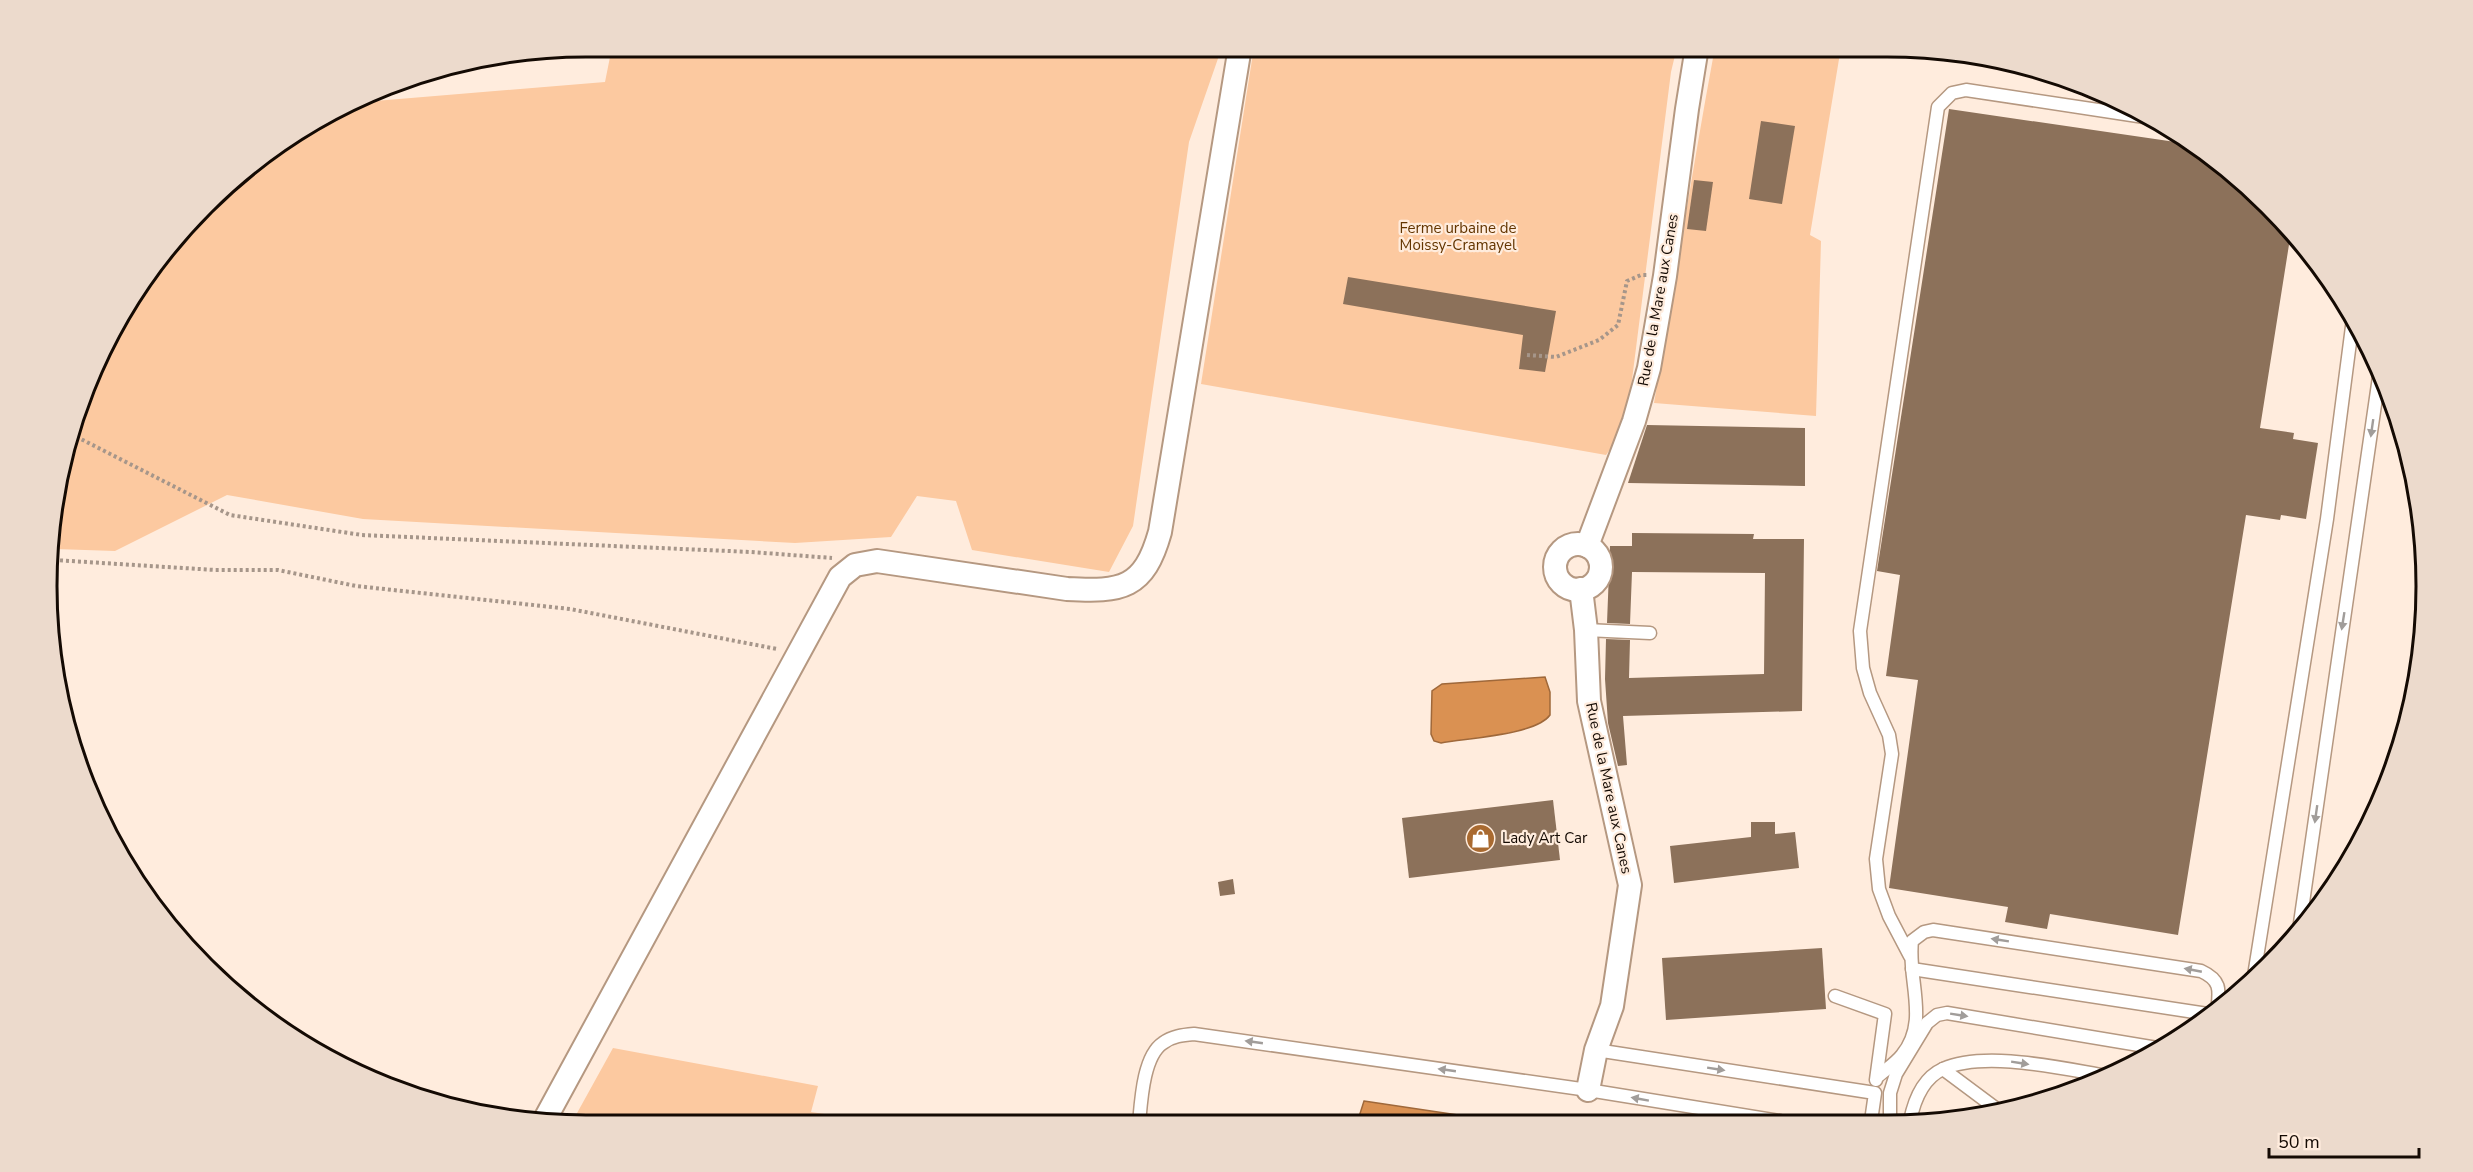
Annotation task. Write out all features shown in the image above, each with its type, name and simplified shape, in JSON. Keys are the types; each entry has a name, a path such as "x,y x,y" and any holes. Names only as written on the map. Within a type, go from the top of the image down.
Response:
{"street":[{"path":"548,1114 840,576 855,565 877,561 1066,589 1097,591 1122,587 1139,576 1152,557 1160,532 1238,57"},
{"name":"Rue de la Mare aux Canes","path":"1587,546 1634,421 1649,368 1665,276 1695,57"},
{"path":"1581,544 1587,546 1597,554 1601,566 1600,573 1593,584 1581,589 1566,587 1560,582 1555,568 1558,554 1568,546 1581,544"},
{"name":"Rue de la Mare aux Canes","path":"1581,589 1586,630 1589,701 1630,885 1612,1006 1596,1050 1588,1090"}],"lane":[{"path":"1911,963 1879,889 1876,859 1892,754 1889,735 1870,693 1863,668 1860,631 1938,107 1952,93 1966,90 2125,114"},
{"path":"2256,965 2327,519 2351,333"},
{"path":"2301,915 2377,388"},
{"path":"1586,630 1650,633"},
{"path":"1877,1077 1901,1056 1916,1028 1916,994 1911,963 1912,941 1924,932 1933,930 2201,971 2211,976 2217,983 2218,999"},
{"path":"1911,963 2201,1012"},
{"path":"1835,996 1885,1014 1872,1115"},
{"path":"1890,1115 1890,1093 1896,1074 1927,1023 1937,1015 1947,1013 2147,1046"},
{"path":"1139,1115 1144,1079 1160,1044 1175,1037 1194,1034 1588,1090 1743,1115"},
{"path":"1596,1050 1875,1093"},
{"path":"1911,1114 1914,1101 1927,1081 1943,1069 1966,1063 2006,1061 2092,1074"},
{"path":"1943,1069 1991,1105"}],"path":[{"path":"1527,354 1556,357 1599,340 1618,325 1627,281 1641,275 1665,276"},
{"path":"78,438 230,515 362,535 843,558"},
{"path":"58,560 215,570 278,570 356,586 570,609 798,654"}],"green space":[{"path":"610,57 1219,57 1189,142 1133,526 1109,572 972,550 956,501 917,496 891,537 795,543 363,519 227,495 115,551 58,549 67,483 75,449 97,384 112,352 146,292 166,264 188,237 237,188 292,146 321,128 376,101 605,82"},
{"name":"Ferme urbaine de Moissy-Cramayel","path":"1252,57 1675,57 1626,427 1606,455 1201,384"},
{"path":"1713,57 1839,57 1810,235 1821,241 1816,416 1654,403"},
{"path":"613,1048 818,1086 811,1112 831,1115 586,1115 576,1115"}],"shaded area":[{"path":"1545,677 1550,692 1550,715 1542,722 1500,735 1441,743 1434,741 1431,734 1432,691 1442,684"},
{"path":"1364,1101 1458,1115 1360,1115"}],"building":[{"path":"1949,109 2174,142 2236,188 2289,242 2260,428 2294,433 2293,439 2318,443 2306,519 2281,515 2280,520 2246,515 2178,935 2050,914 2047,929 2005,922 2008,907 1889,888 1918,680 1886,676 1900,575 1877,571"},
{"path":"1761,121 1795,126 1782,204 1749,199"},
{"path":"1694,180 1713,182 1706,231 1687,229"},
{"path":"1348,277 1556,311 1545,372 1519,369 1523,335 1343,304"},
{"path":"1647,425 1805,428 1805,486 1628,483"},
{"path":"1632,533 1754,534 1753,539 1804,539 1802,711 1623,716 1627,765 1618,766 1608,723 1605,679 1606,639 1630,640 1629,678 1764,674 1765,573 1632,572 1630,624 1607,623 1610,546 1632,546"},
{"path":"1553,800 1560,860 1409,878 1402,818"},
{"path":"1751,822 1775,822 1775,834 1795,832 1799,868 1674,883 1670,846 1751,837"},
{"path":"1233,879 1235,894 1220,896 1218,882"},
{"path":"1822,948 1826,1009 1666,1020 1662,958"}],"place":[{"name":"Lady Art Car","path":"1481,838"}]}
